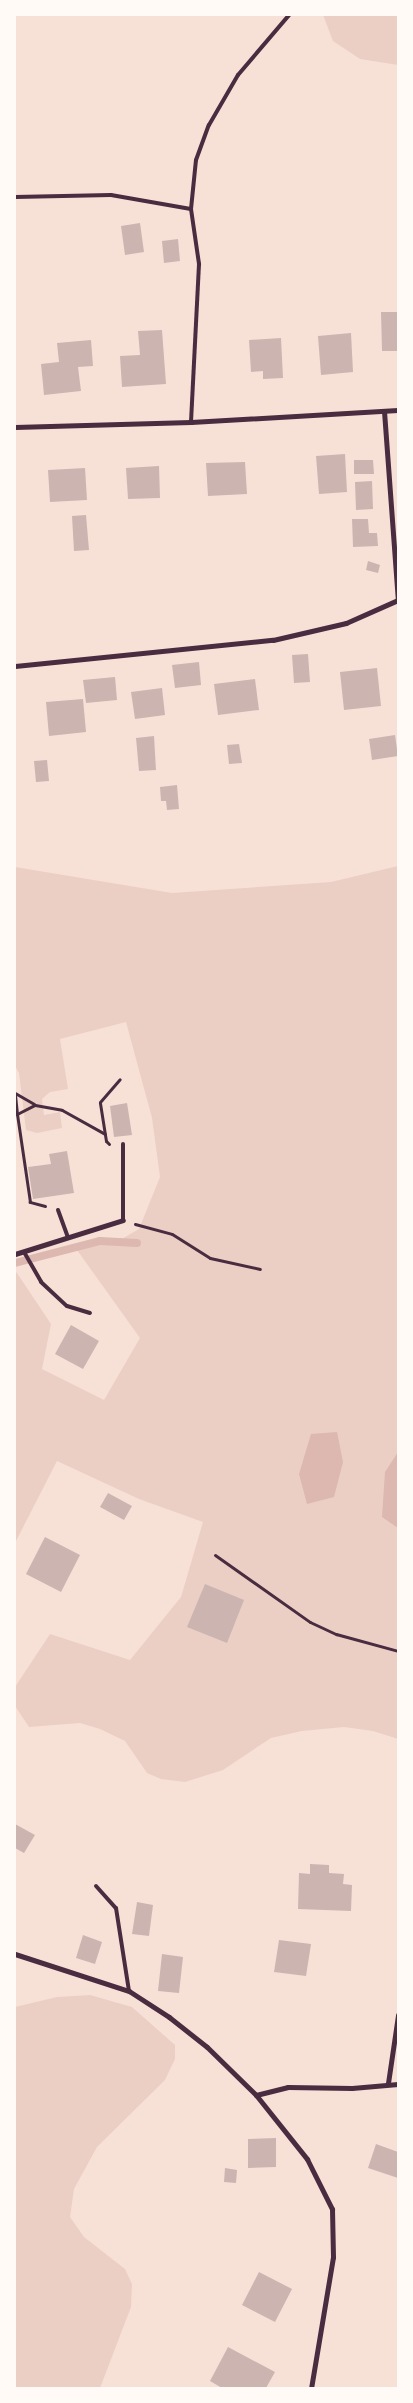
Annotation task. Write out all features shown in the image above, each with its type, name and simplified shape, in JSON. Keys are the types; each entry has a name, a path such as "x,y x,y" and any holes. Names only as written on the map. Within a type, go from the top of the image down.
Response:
{"street":[{"path":"15,427 191,422 398,410"},
{"path":"15,666 273,640 346,623 398,600 384,411"},
{"path":"15,1254 122,1220"},
{"path":"15,1954 129,1991 207,2047 256,2095 307,2160 332,2209 333,2257 311,2388"},
{"path":"388,2083 398,2015"},
{"path":"256,2095 288,2087 352,2088 388,2083 398,2084"}],"lane":[{"path":"191,422 199,264 191,209 196,160 209,125 238,75 288,15"},
{"path":"15,197 111,194 191,209"},
{"path":"122,1220 126,1156 124,1144"},
{"path":"58,1210 68,1236"},
{"path":"24,1252 26,1261 47,1288 68,1306 90,1313"},
{"path":"96,1886 116,1908 129,1991"}],"path":[{"path":"120,1079 100,1102 106,1141 126,1156"},
{"path":"15,1094 35,1105 62,1110 105,1134"},
{"path":"15,1094 30,1202 58,1210"},
{"path":"17,1114 35,1105"},
{"path":"122,1220 172,1234 210,1258 260,1269"},
{"path":"215,1555 310,1622 361,1642 398,1650"}],"shaded area":[{"path":"323,15 398,15 398,65 360,59 333,41"},
{"path":"398,866 398,1739 373,1731 344,1727 302,1731 271,1738 223,1770 185,1782 161,1779 147,1773 125,1741 100,1729 80,1723 29,1727 15,1706 15,1687 50,1634 130,1660 181,1597 203,1522 139,1499 57,1461 15,1543 15,1270 51,1324 42,1369 104,1400 140,1338 77,1250 120,1240 139,1229 160,1177 152,1118 126,1022 60,1039 68,1089 50,1092 42,1099 44,1115 60,1112 62,1128 37,1133 26,1130 19,1073 15,1066 15,867 172,893 331,882"},
{"path":"337,1432 343,1462 334,1497 307,1504 299,1474 311,1434"},
{"path":"398,1452 398,1528 382,1517 385,1472"},
{"path":"90,1995 132,2007 175,2045 175,2059 165,2080 97,2147 74,2189 70,2217 84,2237 125,2269 132,2284 131,2307 100,2388 15,2388 15,2007 57,1997"}],"building":[{"path":"140,223 144,252 125,255 121,226"},
{"path":"178,239 180,261 164,263 162,241"},
{"path":"381,312 397,312 398,351 382,351"},
{"path":"162,330 166,384 122,387 120,356 140,355 138,331"},
{"path":"351,333 353,372 321,375 318,336"},
{"path":"281,338 283,378 263,379 263,371 251,372 249,340"},
{"path":"91,340 93,366 78,367 81,391 44,395 41,364 59,362 57,343"},
{"path":"345,454 347,492 319,494 316,456"},
{"path":"354,460 373,460 374,474 354,474"},
{"path":"245,462 247,494 208,496 206,463"},
{"path":"159,466 160,498 128,499 126,468"},
{"path":"85,468 87,500 50,502 48,470"},
{"path":"372,481 373,509 356,510 355,482"},
{"path":"86,515 89,550 74,551 72,516"},
{"path":"352,519 368,519 369,533 377,533 378,546 353,547"},
{"path":"368,561 380,565 378,573 366,570"},
{"path":"308,654 310,682 294,683 292,655"},
{"path":"199,662 201,685 175,688 172,665"},
{"path":"377,668 381,706 344,710 340,672"},
{"path":"115,677 117,700 86,703 83,680"},
{"path":"255,679 259,710 218,715 214,684"},
{"path":"162,688 165,715 135,719 131,692"},
{"path":"83,699 86,732 49,736 46,702"},
{"path":"395,735 398,756 372,760 369,739"},
{"path":"154,736 156,770 139,771 136,738"},
{"path":"239,744 242,763 229,764 227,745"},
{"path":"47,760 49,781 36,782 34,761"},
{"path":"177,785 179,809 167,810 166,801 161,801 160,787"},
{"path":"127,1103 132,1135 114,1137 110,1106"},
{"path":"67,1151 74,1193 33,1199 28,1167 51,1164 49,1154"},
{"path":"71,1325 99,1341 83,1369 55,1354"},
{"path":"108,1493 132,1506 124,1520 100,1507"},
{"path":"45,1537 80,1555 61,1592 26,1574"},
{"path":"205,1584 244,1600 227,1643 187,1627"},
{"path":"15,1824 35,1835 24,1853 15,1848"},
{"path":"310,1864 329,1865 329,1873 344,1874 343,1884 352,1885 351,1911 298,1909 299,1873 310,1874"},
{"path":"137,1902 153,1905 149,1936 132,1934"},
{"path":"83,1935 102,1942 95,1964 76,1958"},
{"path":"279,1940 311,1944 306,1976 274,1972"},
{"path":"162,1954 183,1957 179,1993 158,1991"},
{"path":"276,2138 276,2167 248,2168 248,2139"},
{"path":"376,2144 398,2152 398,2178 368,2168"},
{"path":"225,2168 237,2170 236,2183 224,2182"},
{"path":"259,2272 292,2289 275,2322 242,2305"},
{"path":"228,2347 275,2372 266,2388 222,2388 210,2381"}],"waterway":[{"path":"15,1263 100,1241 137,1243"}]}
